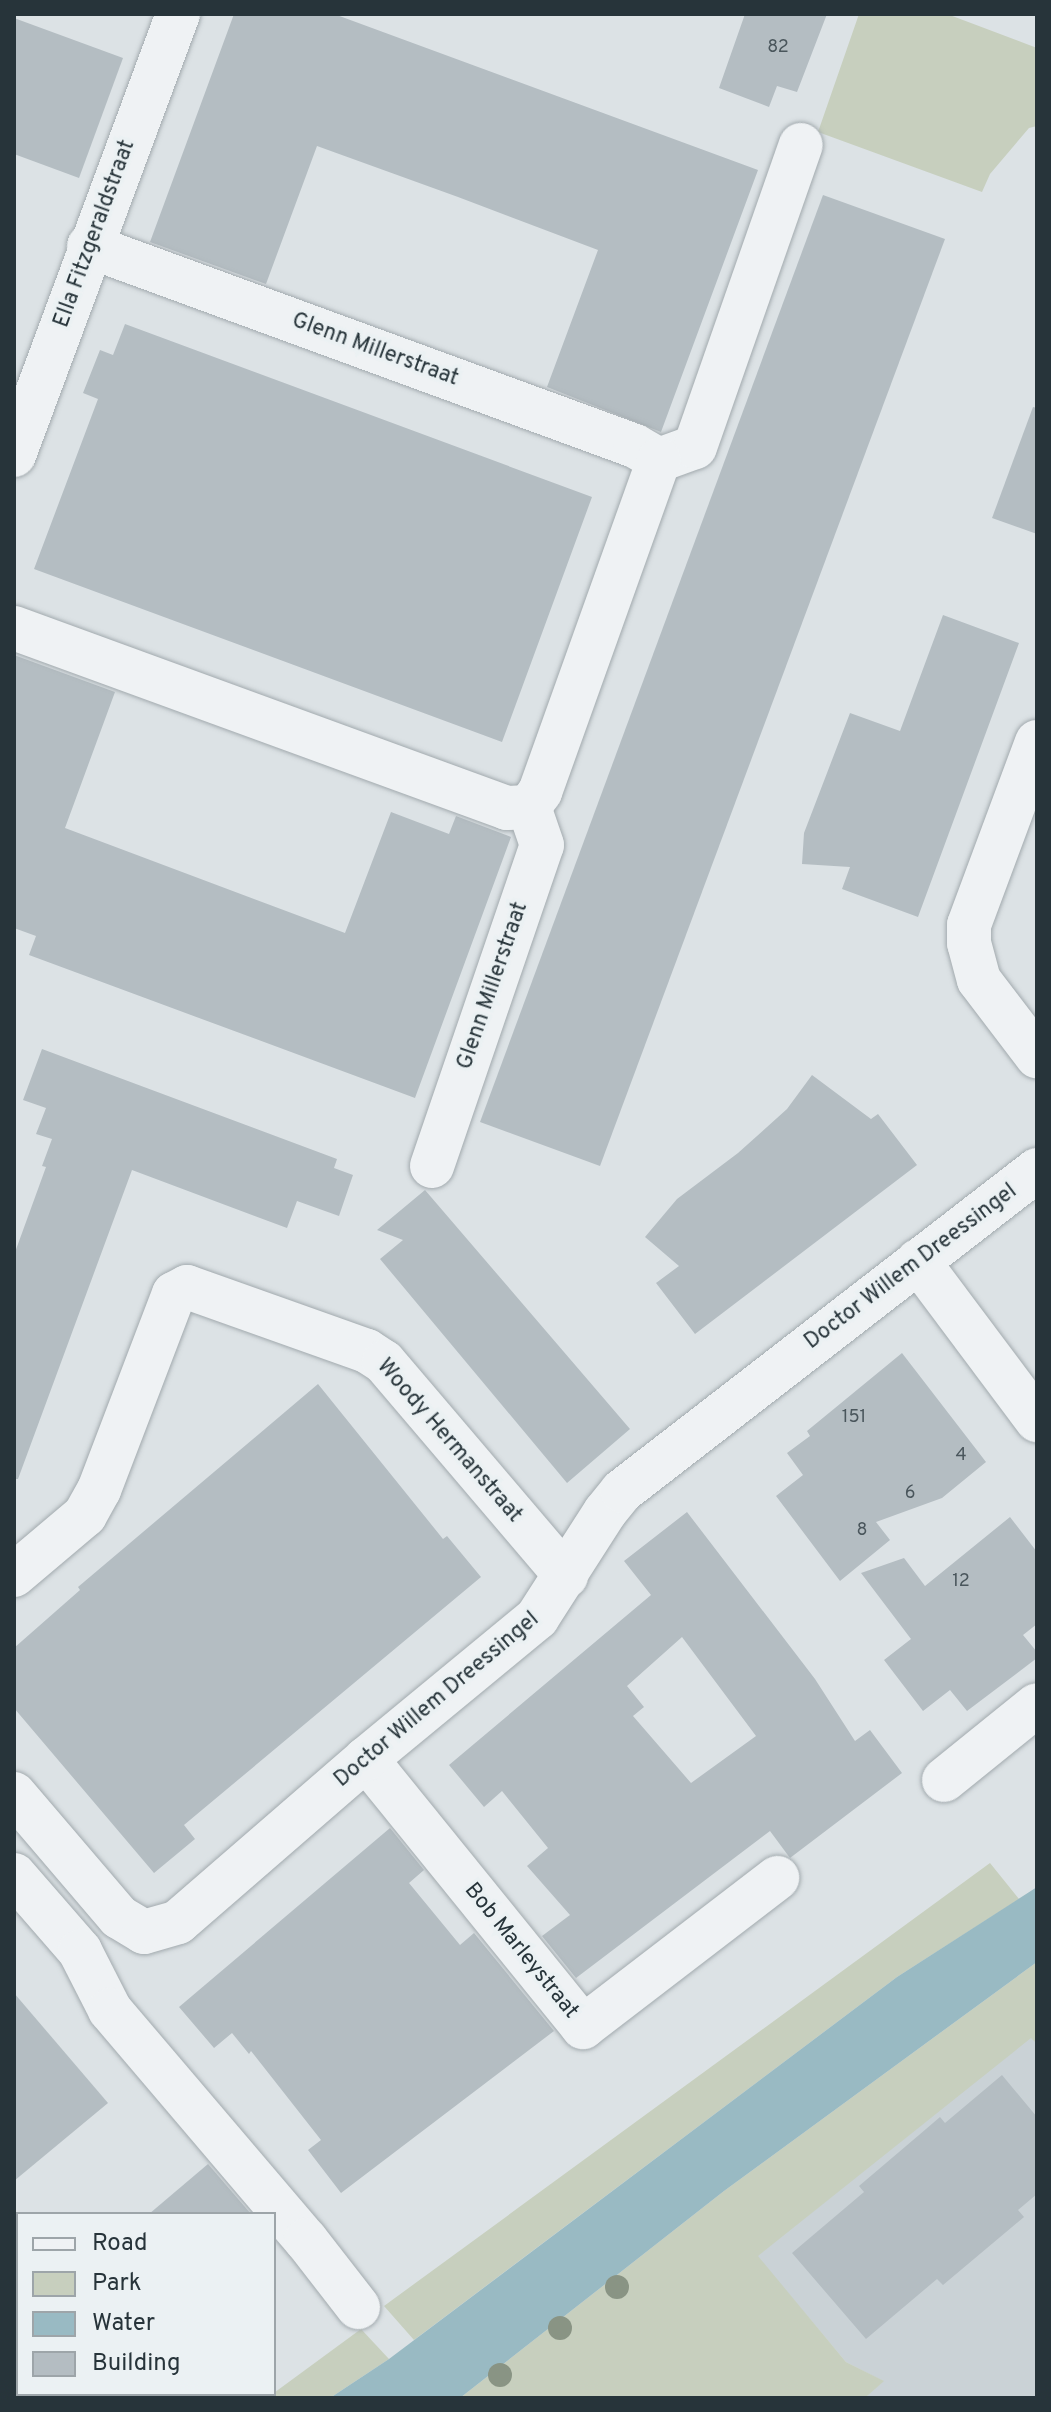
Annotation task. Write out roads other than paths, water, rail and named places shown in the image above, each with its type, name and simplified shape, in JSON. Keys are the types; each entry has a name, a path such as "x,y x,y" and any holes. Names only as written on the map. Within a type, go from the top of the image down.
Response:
{"street":[{"name":"Ella Fitzgeraldstraat","path":"14,455 89,246 178,14"},
{"path":"14,628 507,808 529,807 540,792 659,460 695,447 801,145"},
{"name":"Glenn Millerstraat","path":"89,246 635,446 659,460"},
{"path":"1037,742 969,925 969,943 979,980 1037,1056"},
{"name":"Glenn Millerstraat","path":"432,1166 542,845 529,807"},
{"name":"Doctor Willem Dreessingel","path":"14,1794 119,1917 144,1932 178,1922 366,1759 537,1618 605,1512 622,1491 1037,1170"},
{"path":"918,1261 1037,1420"},
{"name":"Woody Hermanstraat","path":"14,1575 85,1515 99,1490 174,1294 187,1287 367,1351 384,1362 566,1576"},
{"path":"944,1780 1037,1705"},
{"name":"Bob Marleystraat","path":"366,1759 583,2027 777,1878"},
{"path":"14,1875 80,1951 110,2010 306,2240 358,2307"}],"water":[{"path":"1037,1887 1037,1962 724,2191 460,2398 330,2398 389,2359 897,1977"}]}
